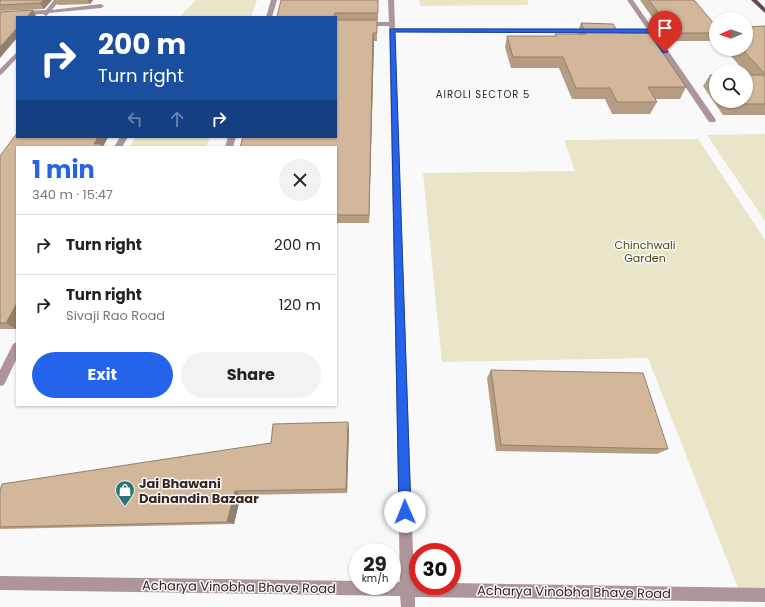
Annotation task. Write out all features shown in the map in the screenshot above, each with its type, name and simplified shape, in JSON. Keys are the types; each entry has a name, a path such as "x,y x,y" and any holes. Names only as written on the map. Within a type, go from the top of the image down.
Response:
{"main road":[{"path":"754,0 765,11"}],"street":[{"path":"45,15 58,0"},
{"path":"269,16 274,0"},
{"path":"391,0 408,607"},
{"path":"630,0 712,120"},
{"path":"0,14 45,15 101,6"},
{"path":"337,24 392,27 651,31"},
{"path":"0,73 16,55"},
{"path":"0,381 16,349"},
{"name":"Acharya Vinobha Bhave Road","path":"0,583 765,595"}],"green space":[{"path":"196,0 257,0 251,16 180,16"},
{"path":"419,0 527,0 529,5 420,6"},
{"path":"765,134 765,221 707,135"},
{"path":"134,138 210,138 206,146 130,146"},
{"name":"Chinchwali Garden","path":"698,139 765,240 765,588 738,588 648,358 442,362 423,173 575,171 564,140"}],"building":[{"path":"0,0 44,0 40,3 0,5"},
{"path":"281,0 378,0 378,13 335,13 334,16 277,16"},
{"path":"649,0 694,0 709,18 709,33 673,33"},
{"path":"33,10 28,16 16,16 16,29 0,47 0,12"},
{"path":"337,20 377,20 377,33 373,33 369,215 337,215 337,146 240,146 243,138 337,138"},
{"path":"581,23 613,24 619,33 649,33 686,87 648,87 657,102 617,102 610,88 576,88 563,57 513,57 507,36 556,36 555,34 586,34"},
{"path":"765,26 765,74 748,56 753,56 753,27"},
{"path":"753,75 763,75 765,77 765,104 753,104"},
{"path":"16,134 16,138 97,138 94,144 102,144 101,146 16,146 16,305 6,323 0,323 0,156"},
{"path":"491,370 643,373 668,449 501,445"},
{"path":"348,422 346,489 235,491 227,522 0,527 0,490 2,484 271,443 273,424"}],"place":[{"name":"Jai Bhawani Dainandin Bazaar","path":"125,507"}],"district":[{"name":"AIROLI SECTOR 5","path":"483,94"}],"route":[{"path":"405,512 392,30 651,31 665,52"}]}
